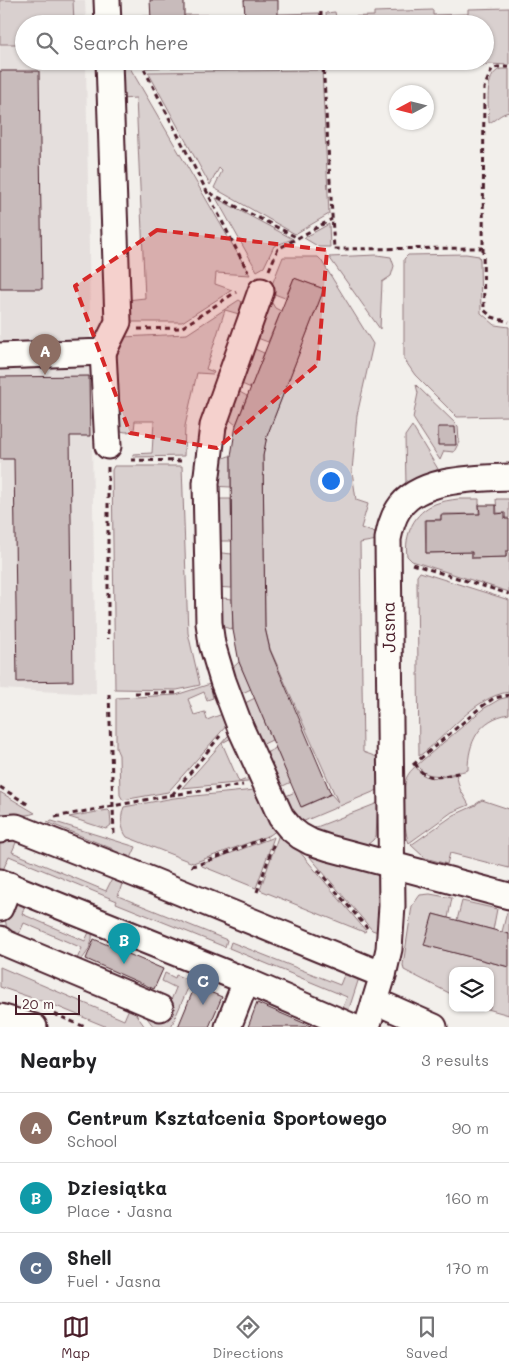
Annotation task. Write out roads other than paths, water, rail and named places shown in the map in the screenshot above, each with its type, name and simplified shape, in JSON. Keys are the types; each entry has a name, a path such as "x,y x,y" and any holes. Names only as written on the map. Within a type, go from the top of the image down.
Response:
{"street":[{"path":"107,0 108,15"},
{"path":"108,446 102,352 118,322 109,70"},
{"path":"257,286 213,426 206,483 212,644 236,716 281,817 284,830 311,842 509,896"},
{"path":"0,356 102,352"},
{"name":"Jasna","path":"367,1027 383,975 390,934 392,906 388,539 392,521 398,509 412,496 442,483 462,479 509,477"},
{"path":"0,830 2,828 16,828 153,881 383,975"},
{"path":"0,908 4,884 246,981 353,1027"},
{"path":"0,939 5,943 160,1008"},
{"path":"228,1027 246,981"},
{"path":"375,1001 434,1027"},
{"path":"0,1017 34,1027"}],"place":[{"name":"Centrum Kształcenia Sportowego","path":"45,375"},
{"name":"Dziesiątka","path":"124,964"},
{"name":"Shell","path":"203,1005"}]}
